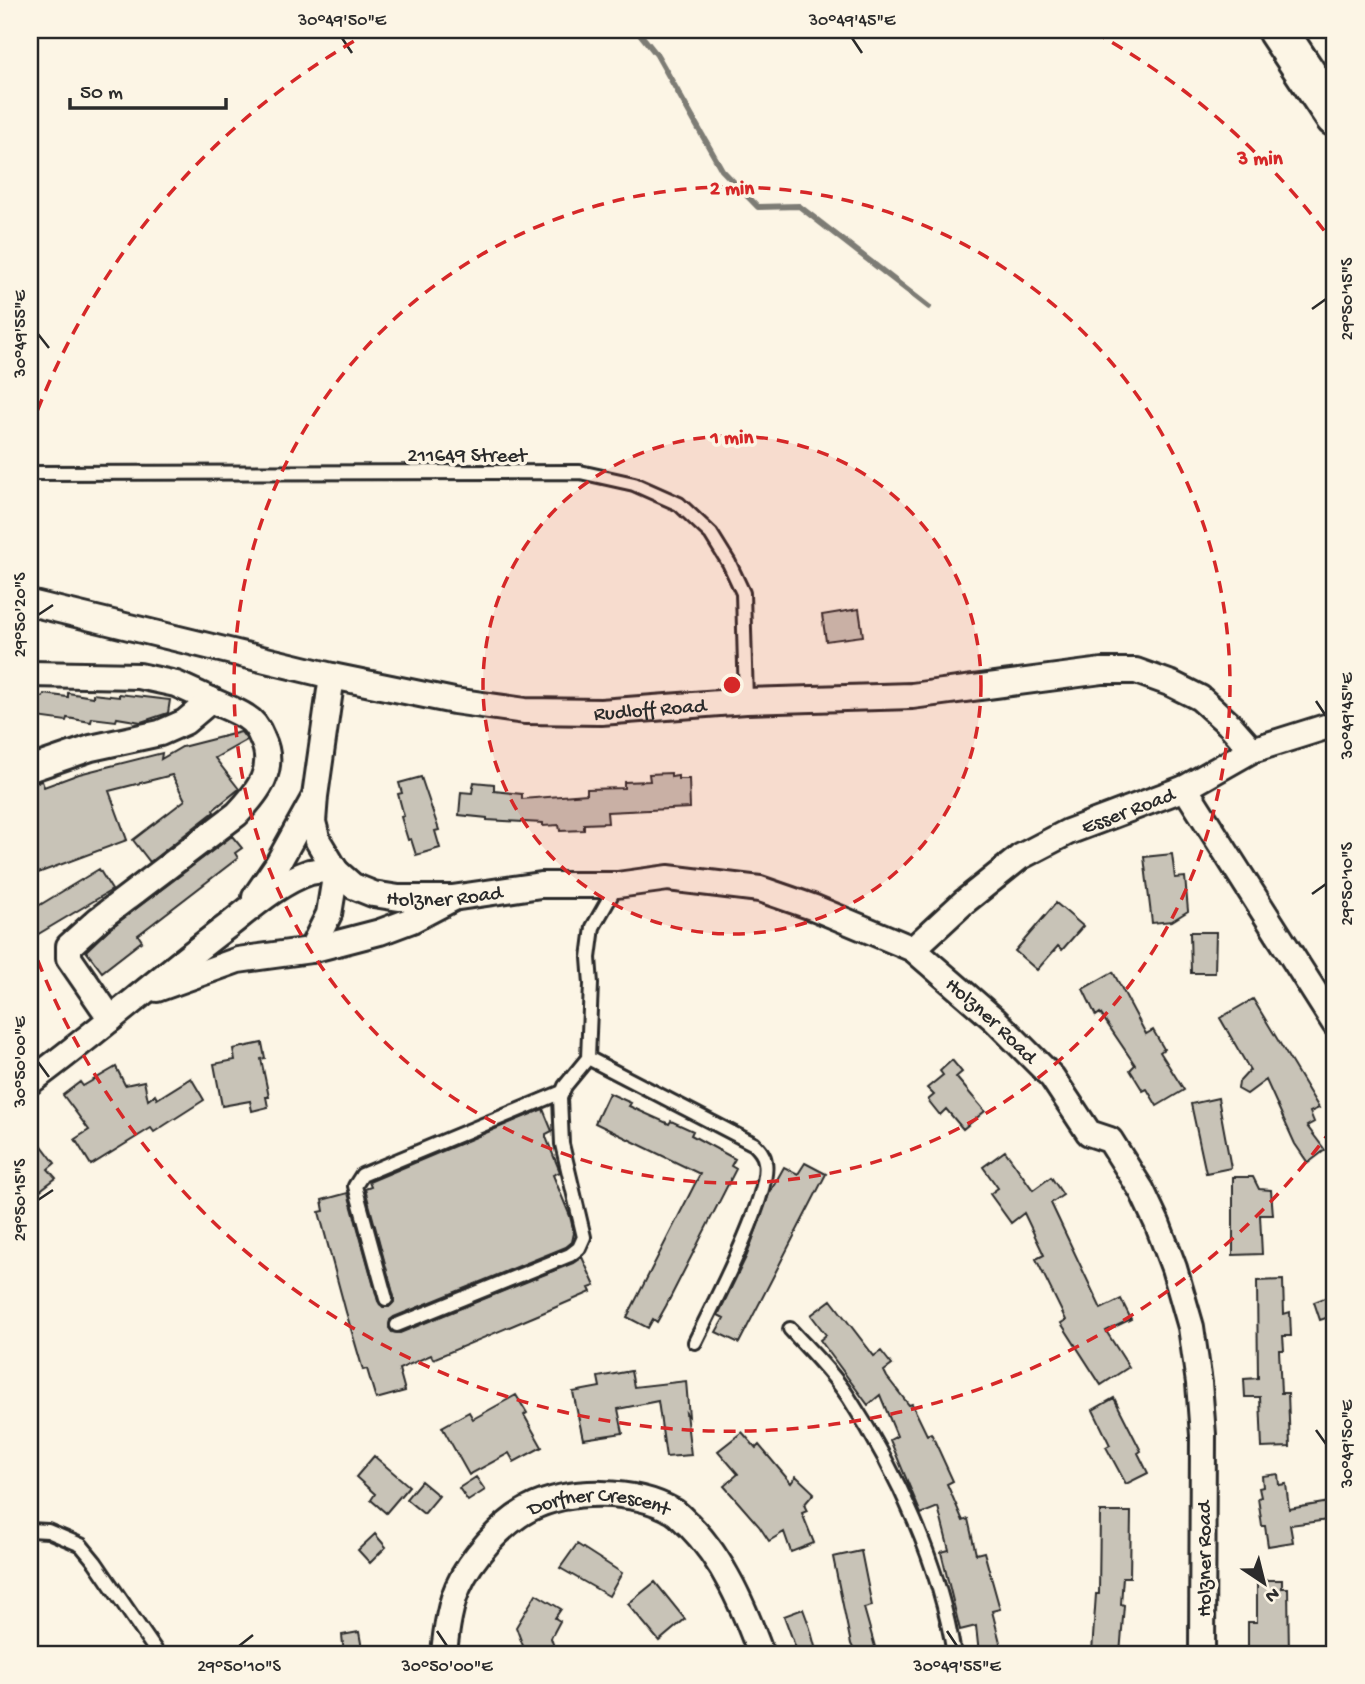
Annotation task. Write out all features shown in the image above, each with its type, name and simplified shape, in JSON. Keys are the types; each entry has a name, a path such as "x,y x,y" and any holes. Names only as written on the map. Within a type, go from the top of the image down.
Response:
{"highway":[{"path":"1278,30 1335,117"}],"street":[{"name":"Rudloff Road","path":"30,603 332,676 454,701 525,712 601,712 746,701 912,696 1102,671 1136,671 1200,698 1230,724 1252,750"},
{"path":"30,674 139,676 176,684 248,718 260,733 269,752 266,772 255,794 237,814 99,919 69,946 69,958 111,1020"},
{"name":"Holzner Road","path":"332,676 313,822 318,841 337,871 353,886 373,894 399,898 452,898 541,885 617,885 668,878 760,889 815,908 913,950 995,1020 1052,1077 1089,1133 1110,1140 1142,1191 1157,1223 1191,1326 1203,1435 1202,1654"},
{"path":"30,769 91,748 160,733 185,722 211,700"},
{"path":"1185,788 1252,750 1335,724"},
{"name":"Esser Road","path":"913,950 964,902 1020,857 1068,832 1185,788 1335,1024"},
{"path":"236,919 264,886 315,796"},
{"path":"32,1076 111,1020 273,892 303,875 323,870 337,871 328,914 310,950"},
{"path":"143,993 238,960 310,950 380,932 412,920 452,898"},
{"name":"Dorfner Crescent","path":"444,1654 447,1623 458,1586 481,1551 505,1526 530,1509 564,1498 600,1493 636,1496 675,1512 706,1543 733,1588 761,1654"}],"lane":[{"name":"211649 Street","path":"30,473 580,472 634,484 678,504 711,534 729,563 743,593 746,701"},
{"path":"397,1325 570,1255 579,1248 584,1237 566,1163 560,1126 560,1098 588,1058 591,984 589,958 593,927 617,885"},
{"path":"588,1058 754,1144 765,1161 764,1180 754,1214 695,1342"},
{"path":"386,1299 355,1186 362,1175 562,1092"},
{"path":"790,1329 848,1396 882,1453 937,1581 954,1654"},
{"path":"30,1530 48,1531 80,1545 95,1562 158,1654"}],"building":[{"path":"859,609 863,636 826,641 822,615"},
{"path":"68,693 93,697 93,694 119,697 119,694 170,700 168,713 141,722 117,718 116,721 92,718 91,722 67,718 66,721 30,716 30,695 68,697"},
{"path":"241,732 247,740 215,758 239,789 150,862 133,840 185,800 172,775 109,791 127,840 30,876 30,784 42,781 44,787 79,774 162,753 161,759 182,747"},
{"path":"671,773 671,777 689,779 690,808 607,812 608,823 584,824 584,830 560,831 559,825 543,826 543,823 487,820 459,815 461,792 472,793 474,782 494,784 494,791 522,794 522,799 587,794 587,789 624,788 624,782 650,781 649,774"},
{"path":"421,777 439,830 435,831 440,848 416,855 401,817 404,816 398,794 402,793 399,783"},
{"path":"232,836 242,848 235,853 238,858 138,935 142,941 102,972 86,951 108,930"},
{"path":"1172,854 1175,878 1185,877 1188,911 1172,921 1152,923 1144,857"},
{"path":"99,869 112,890 30,939 30,911"},
{"path":"1056,903 1083,926 1062,950 1058,946 1037,970 1015,951"},
{"path":"1190,932 1216,932 1215,973 1191,973"},
{"path":"1113,972 1146,1034 1153,1030 1164,1049 1160,1052 1184,1090 1157,1106 1147,1089 1143,1091 1130,1070 1135,1065 1100,1013 1096,1016 1083,989"},
{"path":"1253,999 1319,1108 1310,1112 1314,1122 1307,1126 1325,1150 1308,1163 1295,1144 1266,1080 1247,1094 1238,1089 1239,1082 1250,1070 1220,1018"},
{"path":"262,1043 265,1058 261,1059 269,1097 266,1097 268,1107 252,1111 250,1101 222,1106 214,1064 235,1060 233,1049"},
{"path":"952,1060 962,1072 956,1077 985,1111 963,1129 946,1109 940,1115 928,1100 934,1095 927,1088 943,1075 940,1071"},
{"path":"116,1067 125,1085 144,1081 148,1100 155,1095 157,1099 191,1078 204,1100 154,1132 151,1128 91,1165 75,1139 89,1130 63,1095 80,1082 83,1086"},
{"path":"609,1093 631,1103 629,1106 669,1124 671,1121 693,1131 691,1135 735,1159 731,1166 736,1169 666,1306 657,1322 653,1319 648,1328 627,1317 700,1174 595,1123"},
{"path":"1218,1098 1231,1168 1206,1173 1191,1104"},
{"path":"543,1109 552,1131 546,1134 546,1137 560,1172 553,1175 570,1216 574,1233 572,1242 566,1247 394,1317 390,1320 389,1328 392,1332 400,1333 582,1257 595,1286 589,1288 591,1292 540,1314 433,1359 431,1355 399,1369 405,1391 376,1399 367,1369 363,1370 346,1312 319,1212 324,1211 322,1200 348,1193 378,1301 383,1307 389,1307 394,1302 394,1297 365,1189 371,1187 369,1182"},
{"path":"30,1145 35,1151 42,1146 55,1163 48,1169 56,1178 30,1198"},
{"path":"1005,1151 1033,1190 1051,1177 1063,1195 1051,1203 1101,1309 1121,1299 1131,1319 1106,1331 1129,1367 1101,1385 1061,1323 1066,1320 1036,1259 1044,1255 1024,1213 1011,1223 990,1194 998,1188 983,1167"},
{"path":"805,1163 826,1174 739,1343 716,1332 724,1318 718,1315 747,1255 769,1194 784,1167 798,1174"},
{"path":"1233,1177 1253,1177 1259,1189 1271,1190 1273,1215 1260,1215 1262,1254 1233,1255"},
{"path":"1283,1280 1284,1314 1290,1312 1291,1336 1283,1336 1284,1350 1279,1350 1281,1393 1288,1393 1290,1447 1262,1448 1260,1397 1245,1397 1244,1379 1258,1378 1257,1281"},
{"path":"1335,1294 1335,1315 1320,1320 1314,1302"},
{"path":"831,1300 874,1356 881,1351 892,1365 884,1371 887,1377 909,1405 912,1404 927,1435 931,1433 953,1481 947,1484 963,1521 968,1519 976,1554 984,1552 1000,1609 992,1611 1003,1654 979,1654 976,1626 960,1630 941,1552 949,1550 938,1507 921,1514 890,1440 897,1436 880,1395 868,1405 820,1340 826,1335 811,1315"},
{"path":"631,1371 634,1387 686,1381 689,1417 686,1413 691,1455 666,1457 658,1401 618,1409 623,1433 583,1439 573,1392 600,1387 598,1377"},
{"path":"516,1395 542,1447 514,1462 509,1453 469,1475 442,1427 469,1412 473,1419"},
{"path":"1114,1398 1141,1451 1138,1453 1148,1473 1126,1484 1106,1447 1110,1445 1093,1410"},
{"path":"742,1432 756,1448 759,1445 791,1483 796,1476 814,1493 804,1505 807,1511 802,1513 814,1543 791,1552 784,1532 769,1541 724,1486 738,1474 718,1451"},
{"path":"374,1456 409,1486 386,1513 371,1500 375,1494 356,1477"},
{"path":"1278,1474 1279,1485 1286,1484 1289,1509 1335,1501 1335,1519 1290,1525 1293,1542 1268,1546 1265,1526 1262,1526 1259,1488 1263,1487 1262,1476"},
{"path":"476,1477 485,1490 468,1501 459,1488"},
{"path":"421,1481 439,1496 424,1514 406,1499"},
{"path":"1100,1512 1131,1512 1130,1577 1123,1577 1120,1654 1092,1652 1096,1594 1099,1594"},
{"path":"375,1534 386,1547 370,1563 358,1550"},
{"path":"577,1544 622,1573 609,1596 560,1568"},
{"path":"861,1551 872,1606 864,1608 877,1654 856,1654 851,1644 833,1557"},
{"path":"1257,1580 1282,1580 1282,1588 1288,1588 1289,1654 1271,1654 1272,1650 1248,1650 1248,1622 1257,1622"},
{"path":"655,1582 685,1619 659,1641 628,1604"},
{"path":"536,1594 561,1609 555,1618 560,1621 551,1638 555,1650 545,1654 526,1654 516,1627"},
{"path":"803,1609 817,1654 798,1654 784,1616"},
{"path":"359,1632 363,1654 344,1654 342,1635"}],"waterway":[{"path":"637,30 657,55 722,170 758,207 799,206 929,307"}]}
